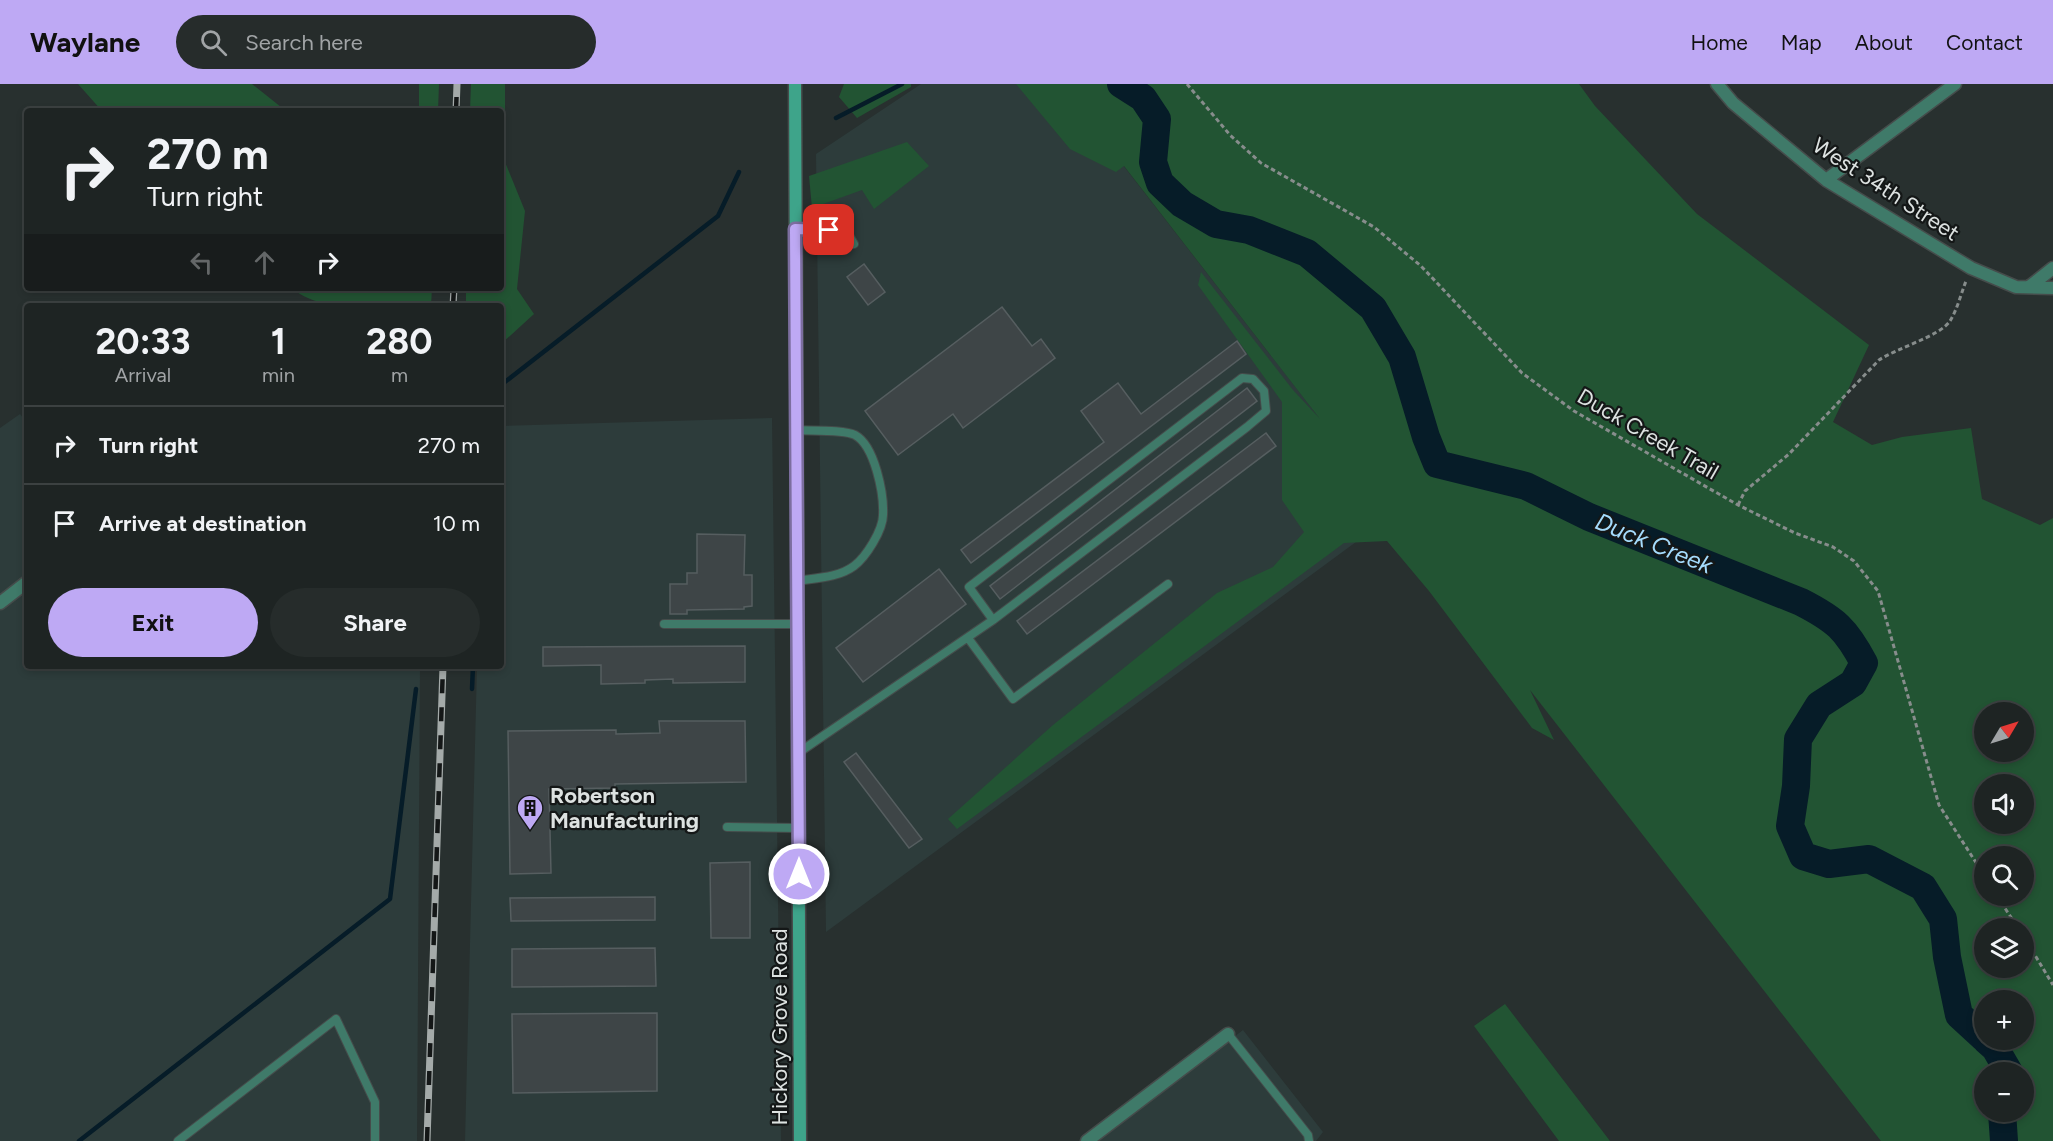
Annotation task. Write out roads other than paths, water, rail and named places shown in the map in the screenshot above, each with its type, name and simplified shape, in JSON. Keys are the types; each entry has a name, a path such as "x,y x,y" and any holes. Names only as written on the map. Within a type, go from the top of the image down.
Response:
{"main road":[{"name":"Hickory Grove Road","path":"795,84 800,1141"}],"street":[{"name":"West 34th Street","path":"1717,84 1732,104 1826,180 1971,268 2016,287 2053,288"},
{"path":"1826,180 1955,84"},
{"path":"2029,287 2053,268"},
{"path":"0,603 24,584"},
{"path":"1087,1141 1228,1034"}],"lane":[{"path":"795,229 846,230 854,244"},
{"path":"798,753 993,620 1247,427 1266,411 1264,391 1253,379 1242,378 969,587 993,620"},
{"path":"796,430 854,434 865,443 880,478 884,517 872,544 855,566 836,575 797,581"},
{"path":"968,638 1013,699 1168,584"},
{"path":"664,624 797,624"},
{"path":"727,827 799,828"},
{"path":"178,1141 336,1019 375,1102 375,1141"},
{"path":"1228,1034 1308,1135 1309,1141"}],"waterway":[{"path":"836,118 902,84"},
{"name":"Duck Creek","path":"1121,84 1143,98 1157,119 1153,162 1160,183 1182,204 1216,224 1249,230 1307,253 1373,308 1402,357 1426,437 1437,464 1526,486 1589,517 1801,602 1839,626 1864,663 1853,683 1819,705 1798,739 1796,786 1790,826 1803,856 1829,864 1869,859 1923,887 1943,919 1947,957 1959,1015 1974,1029"},
{"path":"504,383 718,216 739,172"},
{"path":"472,689 473,669"},
{"path":"79,1141 390,899 416,689"},
{"name":"Duck Creek","path":"1996,1050 2003,1062"},
{"name":"Duck Creek","path":"2003,1122 2004,1141"}],"railway":[{"path":"456,108 457,84"},
{"path":"453,303 454,291"},
{"path":"427,1141 443,669"}],"place":[{"name":"Robertson Manufacturing","path":"530,831"}]}
